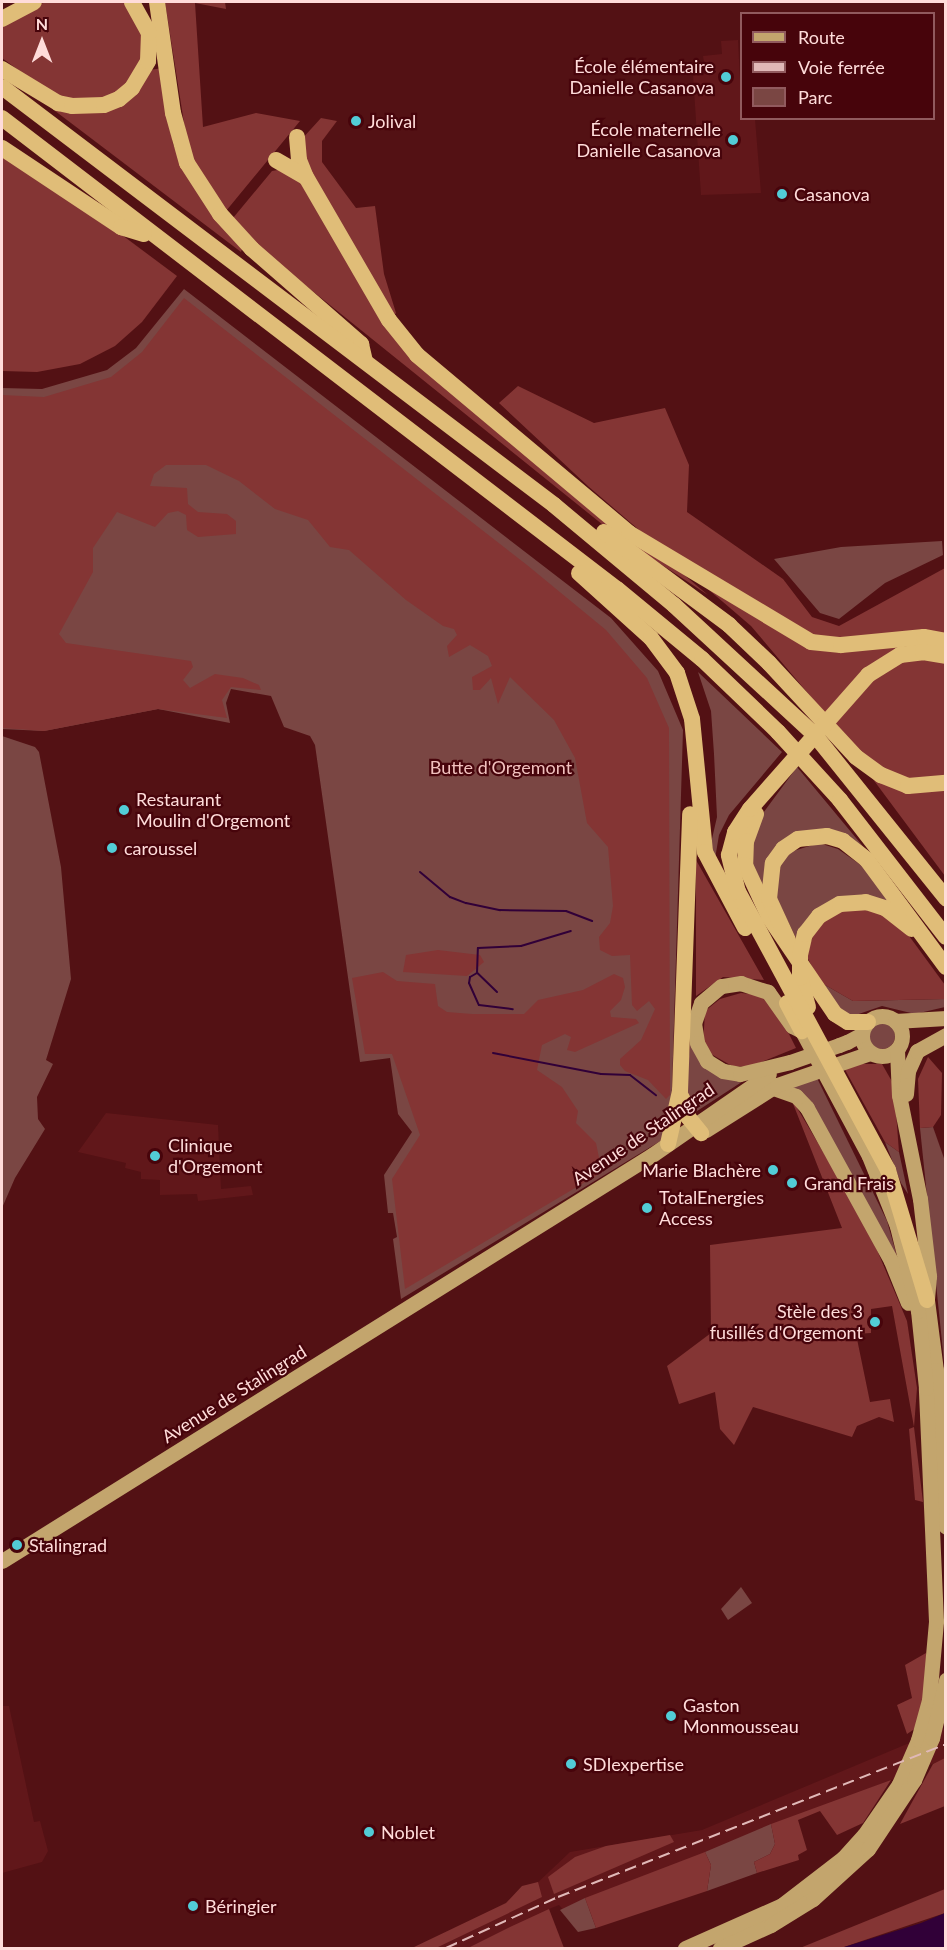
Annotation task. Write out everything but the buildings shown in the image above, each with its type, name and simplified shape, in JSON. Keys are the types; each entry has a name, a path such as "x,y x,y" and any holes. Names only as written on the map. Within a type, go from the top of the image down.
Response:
{"highway":[{"path":"2,19 34,2"},
{"path":"2,69 65,104 89,108 119,99 132,88 148,61 149,33 132,2"},
{"path":"157,2 173,113 187,163 220,214 252,249 361,344 365,361"},
{"path":"2,87 554,505 696,624 814,734 945,898"},
{"path":"2,118 578,560 702,659 778,732 885,854 945,938"},
{"path":"297,137 299,160 306,177 389,320 417,355 644,543 811,642 841,645 924,637 945,641"},
{"path":"2,148 121,227 157,238"},
{"path":"276,160 306,177"},
{"path":"554,505 571,506 705,605 769,663 856,757 881,775 908,786 945,783"},
{"path":"578,560 580,574 651,638 677,673 692,719 701,834 708,862 888,1170 927,1300"},
{"path":"749,935 724,876 722,848 736,817 838,701 858,673 892,650 919,644 945,647"},
{"path":"838,701 868,675 900,655 923,652 945,656"},
{"path":"668,1144 680,1091 690,799 695,761"},
{"path":"776,774 749,830 745,865 769,917 840,1018 865,1028"},
{"path":"766,792 735,832 730,866 738,892 809,1032"},
{"path":"790,944 770,899 773,863 783,849 798,839 827,836 843,841 867,860 940,960"},
{"path":"809,1032 800,978 800,956 805,934 826,910 855,901 874,904 902,920 940,960"},
{"path":"680,1091 688,1117 698,1129"}],"main road":[{"path":"686,1948 767,1913 832,1868 864,1835 891,1798 931,1719 935,1600 921,1332 909,1271 887,1199 869,1156 809,1032 792,1026 768,992 752,984 721,986 701,1003 696,1013 697,1043 715,1066 740,1074 790,1062 839,1045 883,1016 895,1021 945,1026"},
{"path":"895,1021 902,1032 898,1048 898,1087 904,1106 929,1276 927,1300 936,1370 945,1527"},
{"path":"865,1028 870,1053 884,1056 945,1026"},
{"path":"904,1106 908,1071 917,1051 945,1026"},
{"name":"Avenue de Stalingrad","path":"2,1561 668,1144 725,1116 773,1088 847,1058 870,1053"},
{"name":"Avenue de Stalingrad","path":"487,1259 526,1240 698,1129 748,1086 790,1062"},
{"path":"773,1088 796,1096 807,1108 891,1261 913,1321 921,1332"},
{"path":"720,1948 798,1910 861,1856 914,1780 931,1719 945,1680"}],"shaded area":[{"path":"45,2 125,2 139,17 144,55 123,90 101,101 80,102 48,92 2,58 2,23"},
{"path":"165,2 225,2 226,9 195,3 203,127 256,113 300,121 226,211 195,164 187,142"},
{"path":"738,40 740,120 755,120 761,193 701,195 693,75 706,74 703,56 722,54 721,41"},
{"path":"162,68 173,144 185,173 242,249 241,252 38,98 104,111 150,70"},
{"path":"321,118 337,121 322,141 322,162 356,208 375,206 384,274 396,313 392,318 303,161 301,140"},
{"path":"2,154 67,194 177,276 142,322 115,346 80,364 37,372 2,371"},
{"path":"283,169 299,180 385,323 708,595 613,533 264,252 233,218 272,171"},
{"path":"184,298 527,565 606,630 647,678 669,728 670,1095 666,1099 648,1080 625,1071 620,1065 620,1059 641,1040 655,1009 649,1001 637,1011 632,1005 630,955 612,956 600,950 599,937 610,923 613,906 608,847 587,823 575,758 554,720 510,677 498,704 491,678 480,690 473,690 472,677 492,666 488,656 470,645 449,657 447,646 457,635 454,629 443,626 406,600 349,550 330,547 308,520 275,509 239,481 206,465 166,465 154,474 150,486 187,488 188,504 198,512 227,514 236,521 236,534 198,537 187,530 186,515 178,511 168,513 155,527 117,512 93,548 93,572 59,634 66,643 191,661 193,667 183,680 190,688 215,674 243,678 259,685 261,690 231,687 222,700 227,718 158,709 44,731 2,728 2,395 44,397 111,377 142,352"},
{"path":"518,386 594,423 665,408 689,465 687,512 783,579 812,617 839,626 945,568 945,876 817,704 751,626 589,487 499,403"},
{"path":"696,860 764,980 723,977 696,996"},
{"path":"846,908 876,911 904,929 945,985 945,999 853,1001 820,982 806,955 817,925"},
{"path":"438,950 480,955 484,962 467,976 403,972 406,955"},
{"path":"383,972 397,981 435,984 438,1006 447,1012 472,1014 524,1014 538,1000 583,990 614,974 623,978 625,987 621,1000 610,1011 611,1017 636,1019 639,1023 575,1052 567,1050 571,1037 565,1034 542,1045 537,1070 562,1087 578,1111 576,1123 596,1143 602,1172 405,1289 392,1179 420,1135 392,1054 365,1054 352,978"},
{"path":"741,993 759,995 775,1006 796,1048 749,1067 732,1066 711,1054 703,1045 705,1011 720,999"},
{"path":"928,1057 942,1073 941,1115 933,1127 920,1128 918,1079"},
{"path":"882,1064 894,1085 899,1152 885,1142 843,1066"},
{"path":"790,1096 866,1224 907,1321 917,1388 914,1427 892,1306 871,1309 871,1333 856,1334 870,1402 890,1399 894,1422 879,1417 857,1426 852,1437 753,1407 734,1445 720,1429 715,1392 679,1404 667,1366 711,1333 710,1245 842,1228"},
{"name":"Clinique d'Orgemont","path":"106,1113 218,1125 221,1189 251,1186 253,1195 198,1201 197,1194 160,1195 160,1180 141,1179 141,1172 125,1168 126,1163 78,1152"},
{"path":"914,1427 923,1502 915,1500 909,1429"},
{"path":"926,1653 927,1679 916,1728 907,1734 897,1705 912,1698 905,1665"},
{"path":"2,1706 9,1706 34,1822 40,1821 48,1851 42,1862 2,1873"},
{"path":"945,1728 945,1759 745,1837 624,1902 565,1912 559,1905 549,1909 551,1918 480,1948 426,1948 515,1904 570,1852 702,1830"},
{"path":"945,1758 945,1806 900,1824 933,1764"},
{"path":"891,1780 863,1823 837,1835 820,1811 798,1820 807,1850 798,1855 799,1860 757,1873 754,1862 770,1854 775,1844 771,1824"},
{"path":"670,1835 674,1842 554,1894 548,1877 575,1857 606,1846"},
{"path":"705,1852 711,1865 707,1891 596,1928 585,1898"},
{"path":"538,1882 542,1897 436,1948 412,1948 506,1903 522,1886"},
{"path":"945,1889 945,1913 841,1948 800,1948"},
{"path":"549,1909 564,1948 468,1948 510,1927"},
{"path":"945,1913 945,1948 841,1948 921,1923"}],"green space":[{"name":"Butte d'Orgemont","path":"184,289 611,618 658,671 683,730 671,1121 662,1140 401,1299 393,1239 397,1237 393,1213 388,1213 384,1175 412,1132 398,1114 390,1058 360,1062 315,745 310,736 284,727 271,696 231,689 226,703 230,723 158,709 44,731 2,729 2,388 42,389 107,370 136,348"},
{"path":"942,541 943,555 885,583 839,619 820,613 774,559 841,547"},
{"path":"698,672 782,752 729,815 719,835 715,859 711,843 717,817 711,711"},
{"path":"2,736 35,747 39,752 61,867 71,979 46,1060 53,1064 37,1097 38,1119 45,1129 15,1178 2,1208"},
{"path":"797,767 871,856 806,831 762,893 750,863 758,820"},
{"path":"819,843 838,849 865,868 892,906 796,938 776,897 778,870 790,852"},
{"path":"820,982 853,1001 945,999 945,1007 915,1014 882,1006 850,1017 841,1013"},
{"path":"882,1023 891,1027 895,1036 891,1045 882,1049 873,1045 869,1036 873,1027"},
{"path":"691,1036 696,1050 751,1076 691,1115 685,1097"},
{"path":"816,1076 887,1221 900,1267 795,1091 793,1085"},
{"path":"933,1127 945,1161 945,1371 920,1128"},
{"path":"885,1142 899,1152 908,1194 901,1183"},
{"path":"741,1587 752,1603 728,1620 721,1609"},
{"path":"771,1824 775,1844 770,1854 754,1862 757,1873 707,1891 711,1865 705,1852"},
{"path":"585,1898 596,1928 578,1932 560,1910"}],"waterway":[{"path":"420,872 450,897 466,903 500,910 566,911 592,921"},
{"path":"497,992 477,973 478,948 521,946 571,931"},
{"path":"477,973 470,977 469,983 479,1005 513,1009"},
{"path":"493,1053 601,1074 630,1075 656,1095"}],"railway":[{"path":"446,1948 558,1897 946,1744"}],"place":[{"name":"École élémentaire Danielle Casanova","path":"726,77"},
{"name":"Jolival","path":"356,121"},
{"name":"École maternelle Danielle Casanova","path":"733,140"},
{"name":"Casanova","path":"782,194"},
{"name":"Restaurant Moulin d'Orgemont","path":"124,810"},
{"name":"caroussel","path":"112,848"},
{"name":"Clinique d'Orgemont","path":"155,1156"},
{"name":"Marie Blachère","path":"773,1170"},
{"name":"Grand Frais","path":"792,1183"},
{"name":"TotalEnergies Access","path":"647,1208"},
{"name":"Stèle des 3 fusillés d'Orgemont","path":"875,1322"},
{"name":"Stalingrad","path":"17,1545"},
{"name":"Gaston Monmousseau","path":"671,1716"},
{"name":"SDIexpertise","path":"571,1764"},
{"name":"Noblet","path":"369,1832"},
{"name":"Béringier","path":"193,1906"}]}
